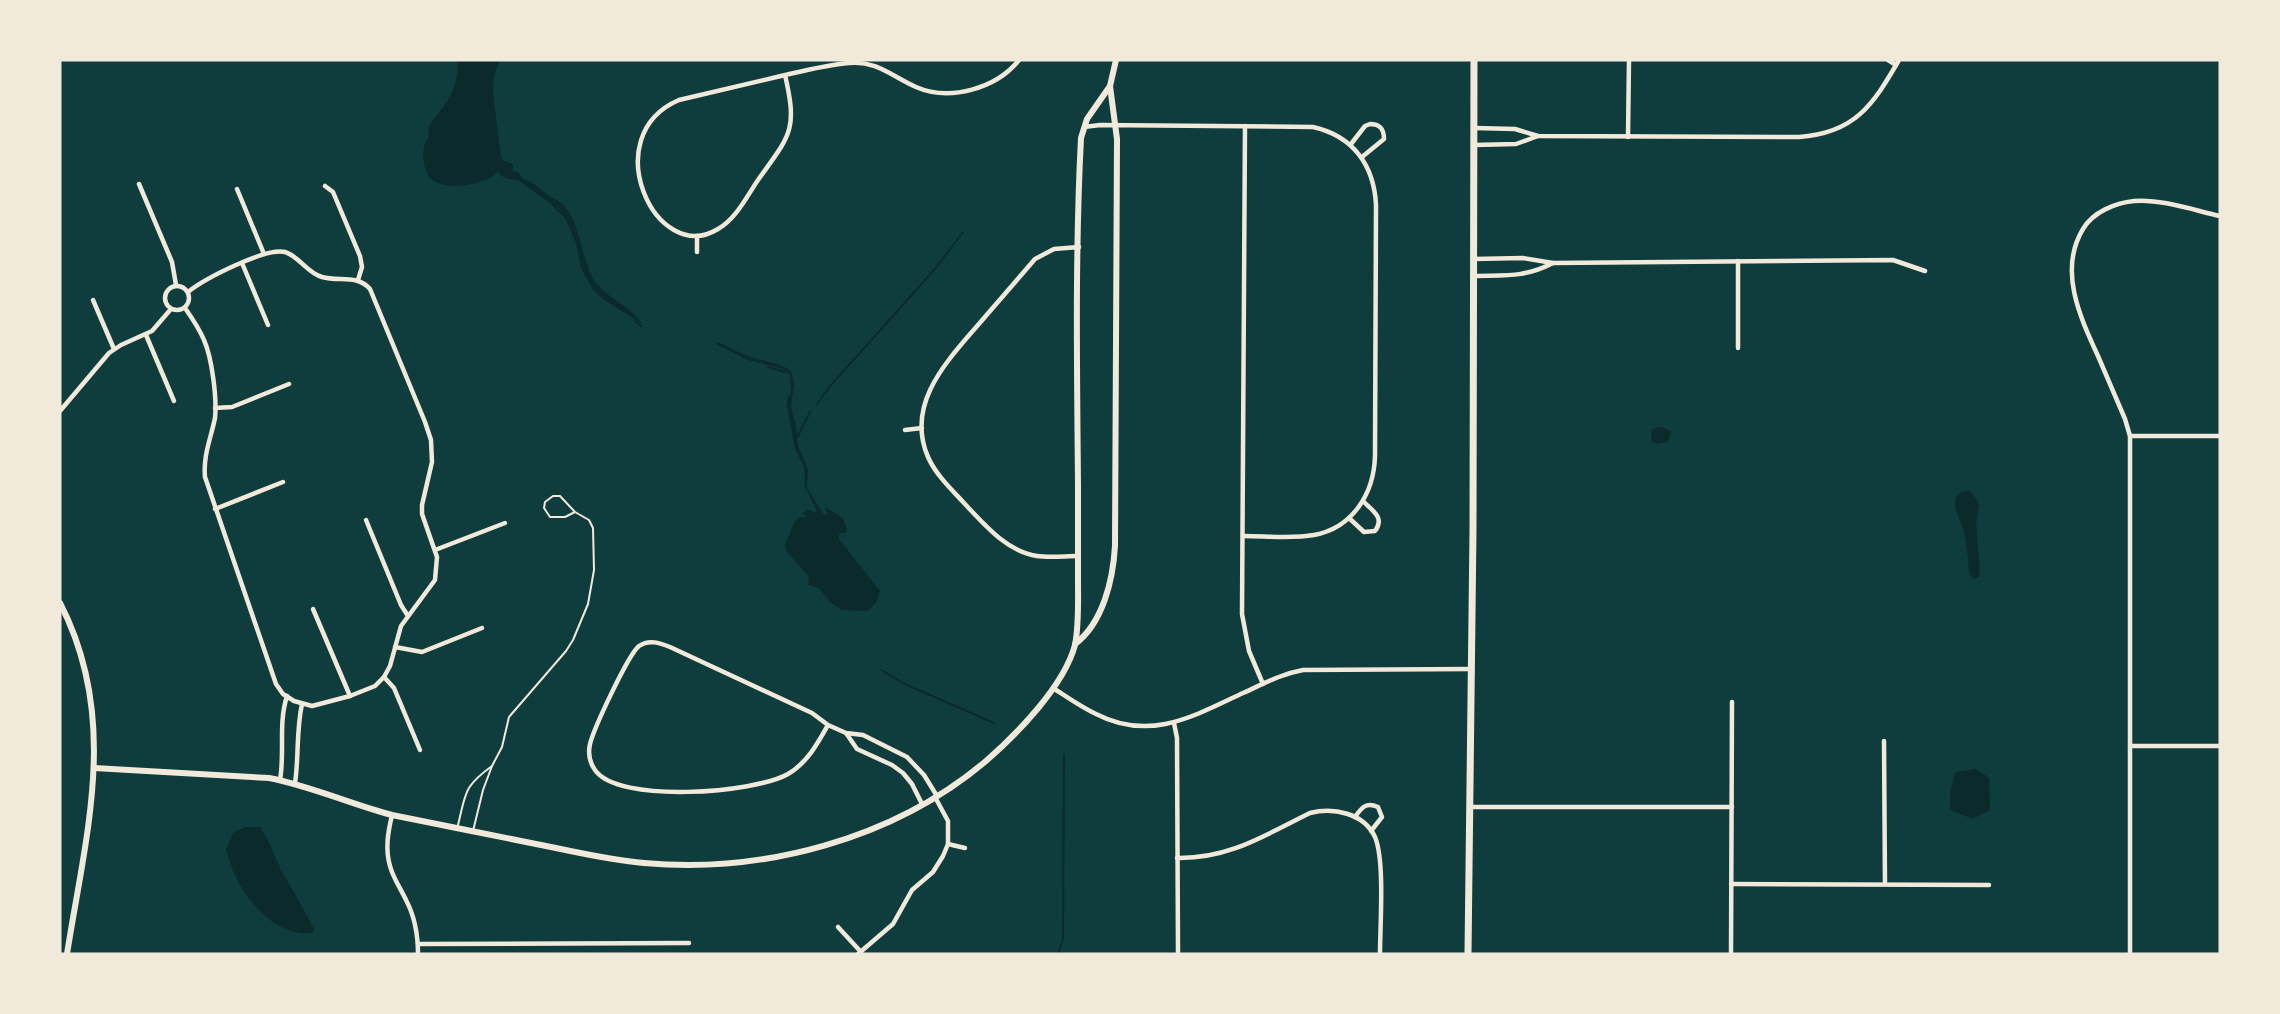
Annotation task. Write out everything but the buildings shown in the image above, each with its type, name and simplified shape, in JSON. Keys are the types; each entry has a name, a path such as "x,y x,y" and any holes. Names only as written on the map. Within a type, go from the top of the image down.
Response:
{"main road":[{"path":"1468,954 1472,669 1474,60"}],"street":[{"path":"785,75 792,110 791,128 731,218 718,230 696,236 682,234 669,227 658,216 645,195 636,162 646,128 655,115 679,100 785,75 840,64 862,63 881,68 926,90 962,91 978,88 999,79 1019,60"},
{"path":"1075,644 1078,556 1081,138 1087,119 1110,86 1116,60"},
{"path":"1628,137 1629,60"},
{"path":"1474,128 1515,129 1538,136 1799,137 1822,134 1844,127 1863,113 1881,91 1898,62 1888,60"},
{"path":"94,768 250,776 280,780 360,807 392,815 622,860 692,865 722,864 782,856 812,849 865,831 922,804 977,769 1029,720 1053,688 1075,644 1088,632 1100,610 1108,588 1115,556 1117,126 1110,86"},
{"path":"1351,144 1365,126 1376,124 1383,130 1384,139 1362,157"},
{"path":"1245,126 1244,627 1249,651 1263,684"},
{"path":"1084,127 1313,127 1334,134 1351,144 1362,157 1374,184 1377,205 1373,478 1364,502 1349,518 1329,530 1313,535 1243,536"},
{"path":"1474,145 1515,144 1538,136"},
{"path":"139,184 172,262 176,285"},
{"path":"325,186 333,192 360,256 362,267 358,280"},
{"path":"237,189 264,254"},
{"path":"2130,954 2130,436 2125,419 2079,315 2073,286 2073,262 2081,233 2089,221 2110,207 2134,201 2166,204 2220,216"},
{"path":"696,236 697,252"},
{"path":"1078,556 1027,554 1000,539 937,472 927,455 922,428 925,402 943,367 1035,259 1054,249 1079,247"},
{"path":"184,308 199,328 206,343 215,408 204,467 215,509 276,684 287,696 302,704 321,705 375,686 390,666 398,633 435,580 437,562 422,514 432,462 428,430 370,289 358,280 320,277 287,253 279,251 242,263 209,278 188,291"},
{"path":"1474,259 1523,258 1553,263 1893,260 1925,271"},
{"path":"1738,261 1738,348"},
{"path":"242,263 268,325"},
{"path":"1474,276 1523,275 1553,263"},
{"path":"176,285 188,291 189,300 184,308 171,309 165,302 168,289 176,285"},
{"path":"93,300 114,349"},
{"path":"60,411 103,359 114,349 146,335 171,309"},
{"path":"146,335 174,401"},
{"path":"215,408 232,407 289,384"},
{"path":"905,430 922,428"},
{"path":"2130,436 2220,436"},
{"path":"215,509 283,482"},
{"path":"1349,518 1364,532 1375,531 1379,525 1377,513 1364,502"},
{"path":"366,520 401,605 408,616"},
{"path":"435,550 506,523"},
{"path":"60,603 78,645 92,700 94,768 67,954"},
{"path":"314,609 350,696"},
{"path":"394,647 423,652 482,628"},
{"path":"828,725 812,752 796,769 778,779 748,786 691,792 628,788 600,777 590,759 595,729 630,658 639,646 651,642 669,647 812,713 828,725 846,733 863,735 900,753 918,767 936,796 948,821 948,844 939,863 912,890 893,924 859,953 838,927"},
{"path":"1053,688 1096,715 1150,727 1174,723 1199,714 1291,672 1312,669 1472,669"},
{"path":"384,677 394,688 420,750"},
{"path":"280,780 283,749 282,715 287,696"},
{"path":"1731,954 1732,702"},
{"path":"294,783 297,768 297,732 302,704"},
{"path":"1174,723 1177,738 1178,954"},
{"path":"846,733 857,749 892,765 908,778 922,804"},
{"path":"1884,741 1885,884"},
{"path":"2130,746 2220,746"},
{"path":"283,749 297,748"},
{"path":"892,765 900,753"},
{"path":"1355,817 1361,808 1368,804 1378,807 1382,817 1371,831"},
{"path":"1470,807 1732,807"},
{"path":"1177,858 1197,858 1230,852 1310,813 1322,810 1334,810 1355,817 1371,831 1377,843 1380,858 1380,954"},
{"path":"392,815 388,834 388,855 392,874 413,916 418,954"},
{"path":"948,844 965,848"},
{"path":"1731,884 1989,885"},
{"path":"418,944 689,944"}],"lane":[{"path":"473,831 480,800 492,766 502,747 506,724 512,712 566,651 584,617 594,570 595,537 589,520 575,512 560,496 553,496 545,502 544,508 550,517 565,517 575,512"},
{"path":"457,828 469,786 492,766"}],"water":[{"path":"458,60 500,60 494,76 493,93 501,157 504,161 513,164 513,171 518,172 523,179 561,203 568,211 596,283 632,312 642,324 593,290 581,268 576,244 559,208 523,182 506,178 498,171 485,180 454,186 435,182 429,177 424,166 423,154 429,137 428,128 453,90"},
{"path":"716,342 748,356 782,366 792,372 794,385 791,407 798,445 808,470 807,488 824,515 827,515 825,507 843,518 847,530 845,533 838,533 839,539 880,591 876,603 868,611 842,610 831,603 819,588 808,585 809,577 787,552 785,545 795,521 800,517 807,518 803,513 808,509 815,513 817,511 805,487 804,467 795,449 787,406 791,392 790,375 783,369 748,360"},
{"path":"1661,427 1671,431 1668,442 1657,444 1651,441 1652,429"},
{"path":"1970,490 1979,504 1976,525 1980,571 1979,577 1973,579 1969,573 1965,536 1955,502 1961,493"},
{"path":"1976,769 1989,778 1990,810 1973,819 1950,810 1950,794 1955,772"},
{"path":"245,827 260,827 314,929 313,933 291,931 280,926 262,913 246,895 236,877 226,850 233,833"}],"waterway":[{"path":"520,180 551,203 564,216"},
{"path":"817,404 831,385 935,269 963,232"},
{"path":"635,321 641,326"},
{"path":"768,367 785,372"},
{"path":"798,436 810,412"},
{"path":"881,670 905,684 994,723"},
{"path":"1058,954 1063,939 1064,755"}]}
